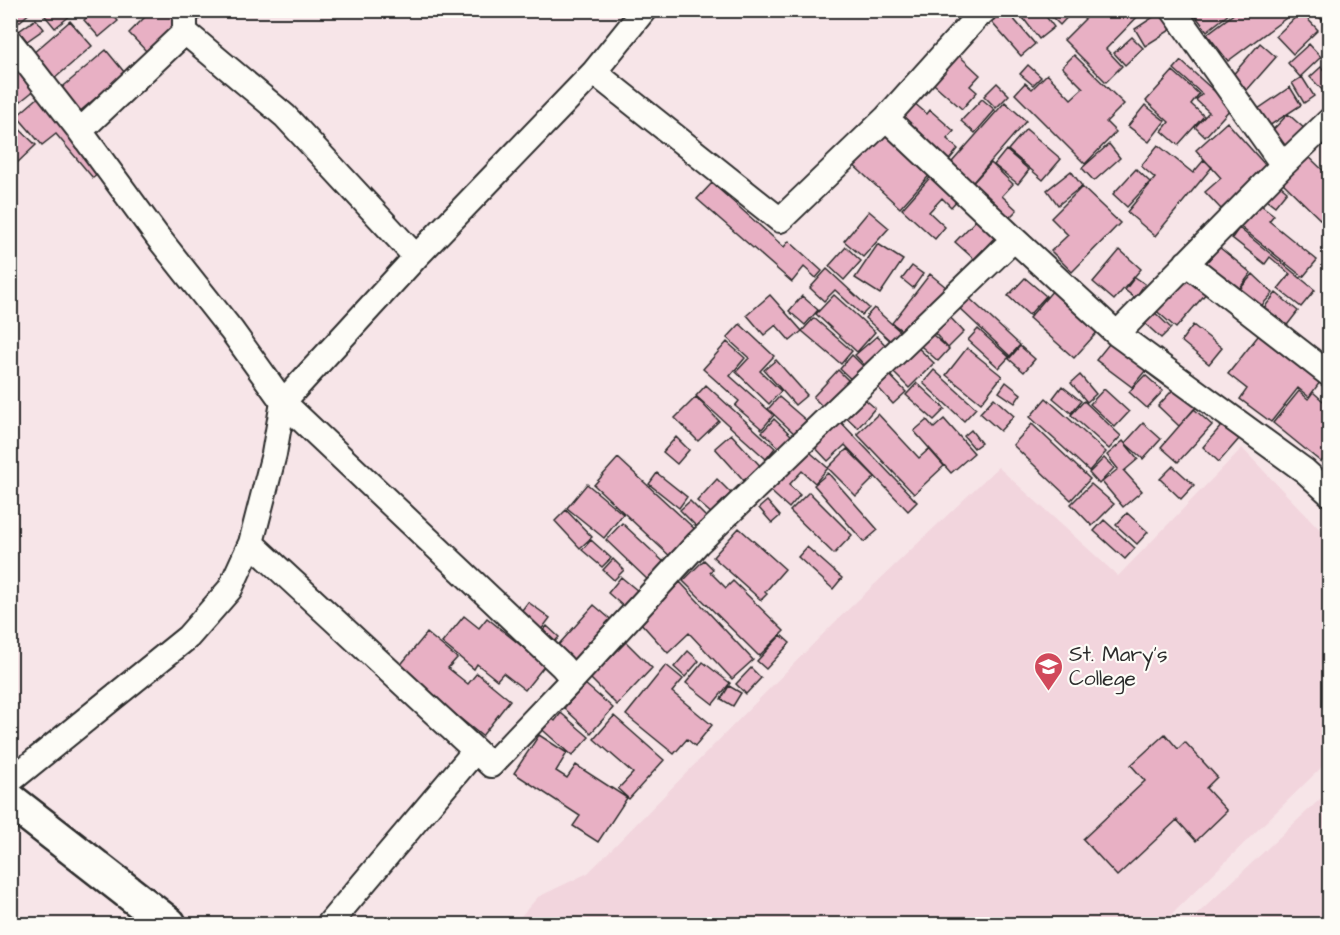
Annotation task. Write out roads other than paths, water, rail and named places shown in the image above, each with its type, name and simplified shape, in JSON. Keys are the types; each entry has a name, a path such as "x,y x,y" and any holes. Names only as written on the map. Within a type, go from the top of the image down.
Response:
{"main road":[{"path":"10,800 169,924"}],"street":[{"path":"10,781 188,637 230,589 251,543 274,454 283,402 416,257 594,72 644,10"},
{"path":"594,72 780,220 886,118 985,10"},
{"path":"1173,10 1283,165"},
{"path":"80,131 187,21 285,116 416,257"},
{"path":"10,41 157,236 232,331 283,402 562,666 573,679"},
{"path":"886,118 1117,333 1305,471 1329,494"},
{"path":"1117,333 1329,120"},
{"path":"251,543 491,765 698,543 1014,239"},
{"path":"1185,263 1329,375"},
{"path":"329,924 475,750"}],"place":[{"name":"St. Mary's College","path":"1048,692"}]}
